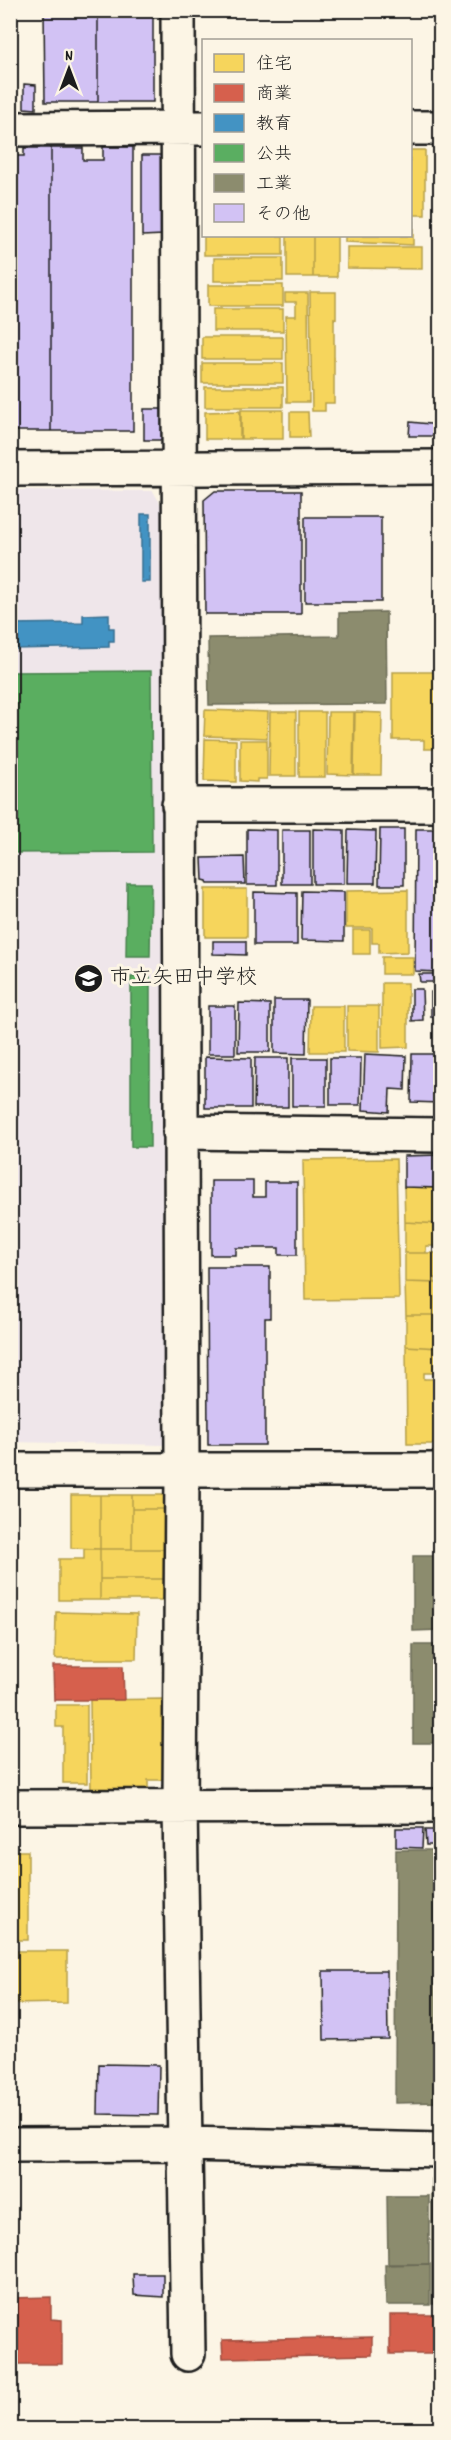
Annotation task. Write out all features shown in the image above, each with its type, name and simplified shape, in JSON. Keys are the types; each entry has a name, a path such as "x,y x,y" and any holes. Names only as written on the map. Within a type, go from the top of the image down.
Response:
{"street":[{"path":"178,10 191,128 178,470 182,1470 180,1806 183,2144 188,2354"},
{"path":"10,129 191,128"},
{"path":"412,128 441,128"},
{"path":"10,469 441,467"},
{"path":"179,805 441,805"},
{"path":"180,1132 441,1135"},
{"path":"10,1470 441,1470"},
{"path":"10,1807 441,1806"},
{"path":"10,2145 183,2144 441,2150"}],"shaded area":[{"name":"市立矢田中学校","path":"11,490 153,491 167,515 166,1445 11,1442"}],"building: 住宅":[{"path":"412,150 425,150 425,215 412,215"},
{"path":"413,219 413,245 345,242 345,237 412,237"},
{"path":"204,237 283,237 283,255 204,255"},
{"path":"287,237 313,237 313,277 287,277"},
{"path":"313,237 337,237 337,277 313,277"},
{"path":"347,247 422,247 422,269 347,268"},
{"path":"214,258 283,258 283,281 214,281"},
{"path":"208,285 283,285 283,306 208,306"},
{"path":"310,292 336,292 334,403 325,403 325,411 312,411"},
{"path":"285,293 308,293 309,402 287,402 286,316 296,316 296,302 285,302"},
{"path":"213,309 283,309 283,331 213,331"},
{"path":"202,337 283,337 283,359 202,359"},
{"path":"202,363 283,363 283,383 202,383"},
{"path":"205,387 283,387 283,407 205,407"},
{"path":"241,410 283,410 283,439 241,439"},
{"path":"240,411 240,439 205,439 205,412"},
{"path":"290,412 308,412 309,437 290,437"},
{"path":"393,672 440,672 440,749 424,749 424,740 393,740"},
{"path":"205,710 268,712 267,738 204,736"},
{"path":"270,712 296,712 296,776 269,776"},
{"path":"299,712 325,712 325,777 299,777"},
{"path":"328,712 354,712 353,775 327,774"},
{"path":"355,712 382,713 381,775 354,775"},
{"path":"205,739 236,740 236,782 204,781"},
{"path":"240,740 267,740 267,779 257,779 257,782 240,781"},
{"path":"205,889 247,889 247,937 205,937"},
{"path":"408,890 408,952 379,953 379,943 372,943 372,928 346,928 346,891"},
{"path":"353,930 370,930 370,954 353,954"},
{"path":"382,957 413,957 413,974 382,974"},
{"path":"382,983 408,983 408,1047 382,1048"},
{"path":"311,1006 344,1006 344,1052 310,1052"},
{"path":"347,1006 379,1006 379,1052 347,1051"},
{"path":"396,1159 399,1299 305,1300 303,1160"},
{"path":"404,1187 440,1188 440,1224 405,1222"},
{"path":"405,1222 440,1224 440,1246 426,1246 426,1253 405,1253"},
{"path":"405,1253 440,1253 440,1278 435,1278 435,1283 405,1282"},
{"path":"405,1282 440,1283 440,1315 406,1315"},
{"path":"406,1315 440,1315 438,1348 406,1346"},
{"path":"406,1346 440,1348 440,1373 424,1373 424,1379 440,1379 440,1402 436,1402 436,1412 440,1412 438,1444 407,1444"},
{"path":"71,1495 100,1495 100,1549 71,1548"},
{"path":"100,1495 132,1495 132,1549 100,1549"},
{"path":"132,1495 165,1495 165,1509 132,1509"},
{"path":"132,1509 165,1509 165,1549 132,1549"},
{"path":"84,1549 100,1549 100,1600 59,1600 59,1559 84,1559"},
{"path":"100,1549 165,1549 165,1579 100,1579"},
{"path":"100,1579 165,1579 165,1600 100,1600"},
{"path":"56,1612 137,1614 136,1659 55,1659"},
{"path":"166,1699 166,1780 148,1780 148,1789 91,1789 90,1700"},
{"path":"56,1705 87,1705 87,1783 63,1783 63,1727 56,1727"},
{"path":"10,1851 28,1851 28,1940 10,1940"},
{"path":"10,1951 67,1951 67,2003 10,2004"}],"building: 商業":[{"path":"53,1666 123,1666 124,1700 54,1700"},
{"path":"51,2297 51,2319 62,2320 62,2364 10,2364 10,2298"},
{"path":"390,2315 440,2315 440,2354 390,2354"},
{"path":"372,2337 372,2355 223,2358 222,2340"}],"building: 教育":[{"path":"141,514 150,514 150,582 141,582"},
{"path":"10,602 15,602 15,614 10,614"},
{"path":"109,614 109,628 114,628 114,641 109,641 109,647 13,649 13,644 10,644 10,624 83,623 83,615"}],"building: 公共":[{"path":"151,671 152,852 10,853 10,672"},
{"path":"127,883 151,883 150,956 126,956"},
{"path":"131,977 150,977 150,1147 131,1147"}],"building: 工業":[{"path":"386,612 387,704 209,705 208,638 339,636 339,613"},
{"path":"413,1556 440,1556 440,1630 413,1631"},
{"path":"413,1645 440,1645 440,1743 413,1743"},
{"path":"396,1850 440,1850 440,2102 395,2103"},
{"path":"432,2179 440,2179 440,2304 432,2304"},
{"path":"387,2196 429,2196 429,2264 388,2264"},
{"path":"430,2264 430,2305 386,2305 385,2265"}],"building: その他":[{"path":"44,10 98,10 98,102 45,102"},
{"path":"98,10 153,10 153,102 98,102"},
{"path":"24,84 36,85 36,109 24,108"},
{"path":"103,147 133,147 133,431 51,431 51,148 83,148 83,160 103,160"},
{"path":"24,148 51,148 51,431 10,431 10,156 24,156"},
{"path":"142,155 163,155 163,235 142,236"},
{"path":"144,409 162,409 162,440 144,440"},
{"path":"410,422 440,425 440,436 409,436"},
{"path":"215,491 301,491 301,614 205,614 204,500"},
{"path":"305,517 381,517 381,602 305,602"},
{"path":"247,829 277,830 277,885 247,885"},
{"path":"313,829 344,830 344,884 313,884"},
{"path":"380,829 404,829 404,885 379,885"},
{"path":"416,829 440,829 440,972 415,971"},
{"path":"282,830 310,830 310,884 282,884"},
{"path":"348,830 376,831 375,883 347,883"},
{"path":"244,857 245,884 208,884 203,880 202,858"},
{"path":"302,891 344,892 344,941 301,940"},
{"path":"254,892 297,893 297,945 254,945"},
{"path":"213,941 246,941 246,955 213,954"},
{"path":"419,974 435,974 435,982 420,982"},
{"path":"412,989 422,989 423,1020 412,1021"},
{"path":"431,992 440,992 440,1017 431,1017"},
{"path":"274,1000 307,1000 306,1054 274,1053"},
{"path":"239,1003 270,1004 270,1052 238,1052"},
{"path":"208,1006 235,1006 235,1054 208,1054"},
{"path":"365,1054 406,1056 405,1090 390,1089 389,1112 363,1110"},
{"path":"412,1054 440,1054 440,1103 411,1102"},
{"path":"205,1057 251,1058 251,1108 205,1108"},
{"path":"255,1058 288,1058 288,1107 254,1107"},
{"path":"292,1058 326,1058 326,1106 292,1106"},
{"path":"330,1058 361,1058 360,1105 330,1105"},
{"path":"440,1155 440,1188 404,1187 404,1156"},
{"path":"211,1181 253,1181 253,1197 265,1197 265,1182 297,1182 297,1255 279,1255 279,1248 236,1248 236,1255 211,1255"},
{"path":"207,1267 270,1267 270,1318 265,1318 265,1445 208,1445"},
{"path":"396,1828 423,1828 422,1848 396,1847"},
{"path":"425,1830 440,1830 440,1845 426,1845"},
{"path":"323,1971 387,1971 388,2039 324,2040"},
{"path":"99,2064 159,2065 158,2115 98,2114"},
{"path":"133,2274 163,2274 163,2297 134,2295"}],"place":[{"name":"市立矢田中学校","path":"89,979"}]}
